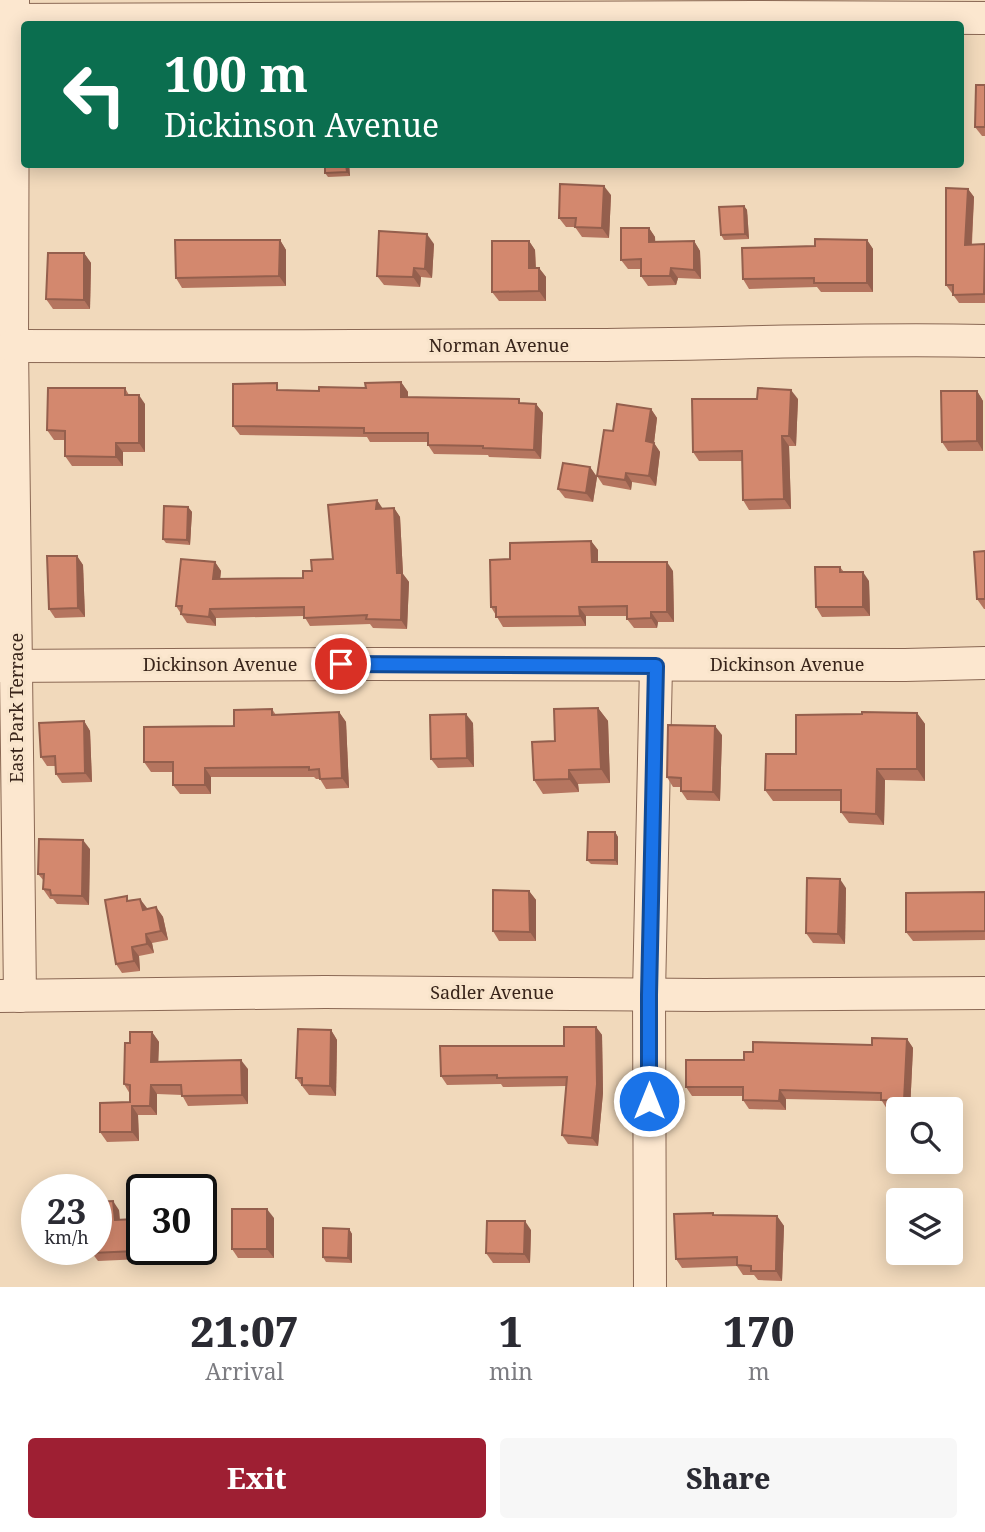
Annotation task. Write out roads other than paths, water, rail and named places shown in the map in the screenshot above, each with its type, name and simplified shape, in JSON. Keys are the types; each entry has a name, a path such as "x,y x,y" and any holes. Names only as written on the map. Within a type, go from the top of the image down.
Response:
{"street":[{"path":"13,10 652,9 985,18"},
{"name":"East Park Terrace","path":"10,996 13,10"},
{"name":"Norman Avenue","path":"12,346 985,341"},
{"name":"Dickinson Avenue","path":"9,666 985,663"},
{"path":"650,1287 649,995 656,666"},
{"name":"Sadler Avenue","path":"10,996 325,992 649,995 985,993"}]}
